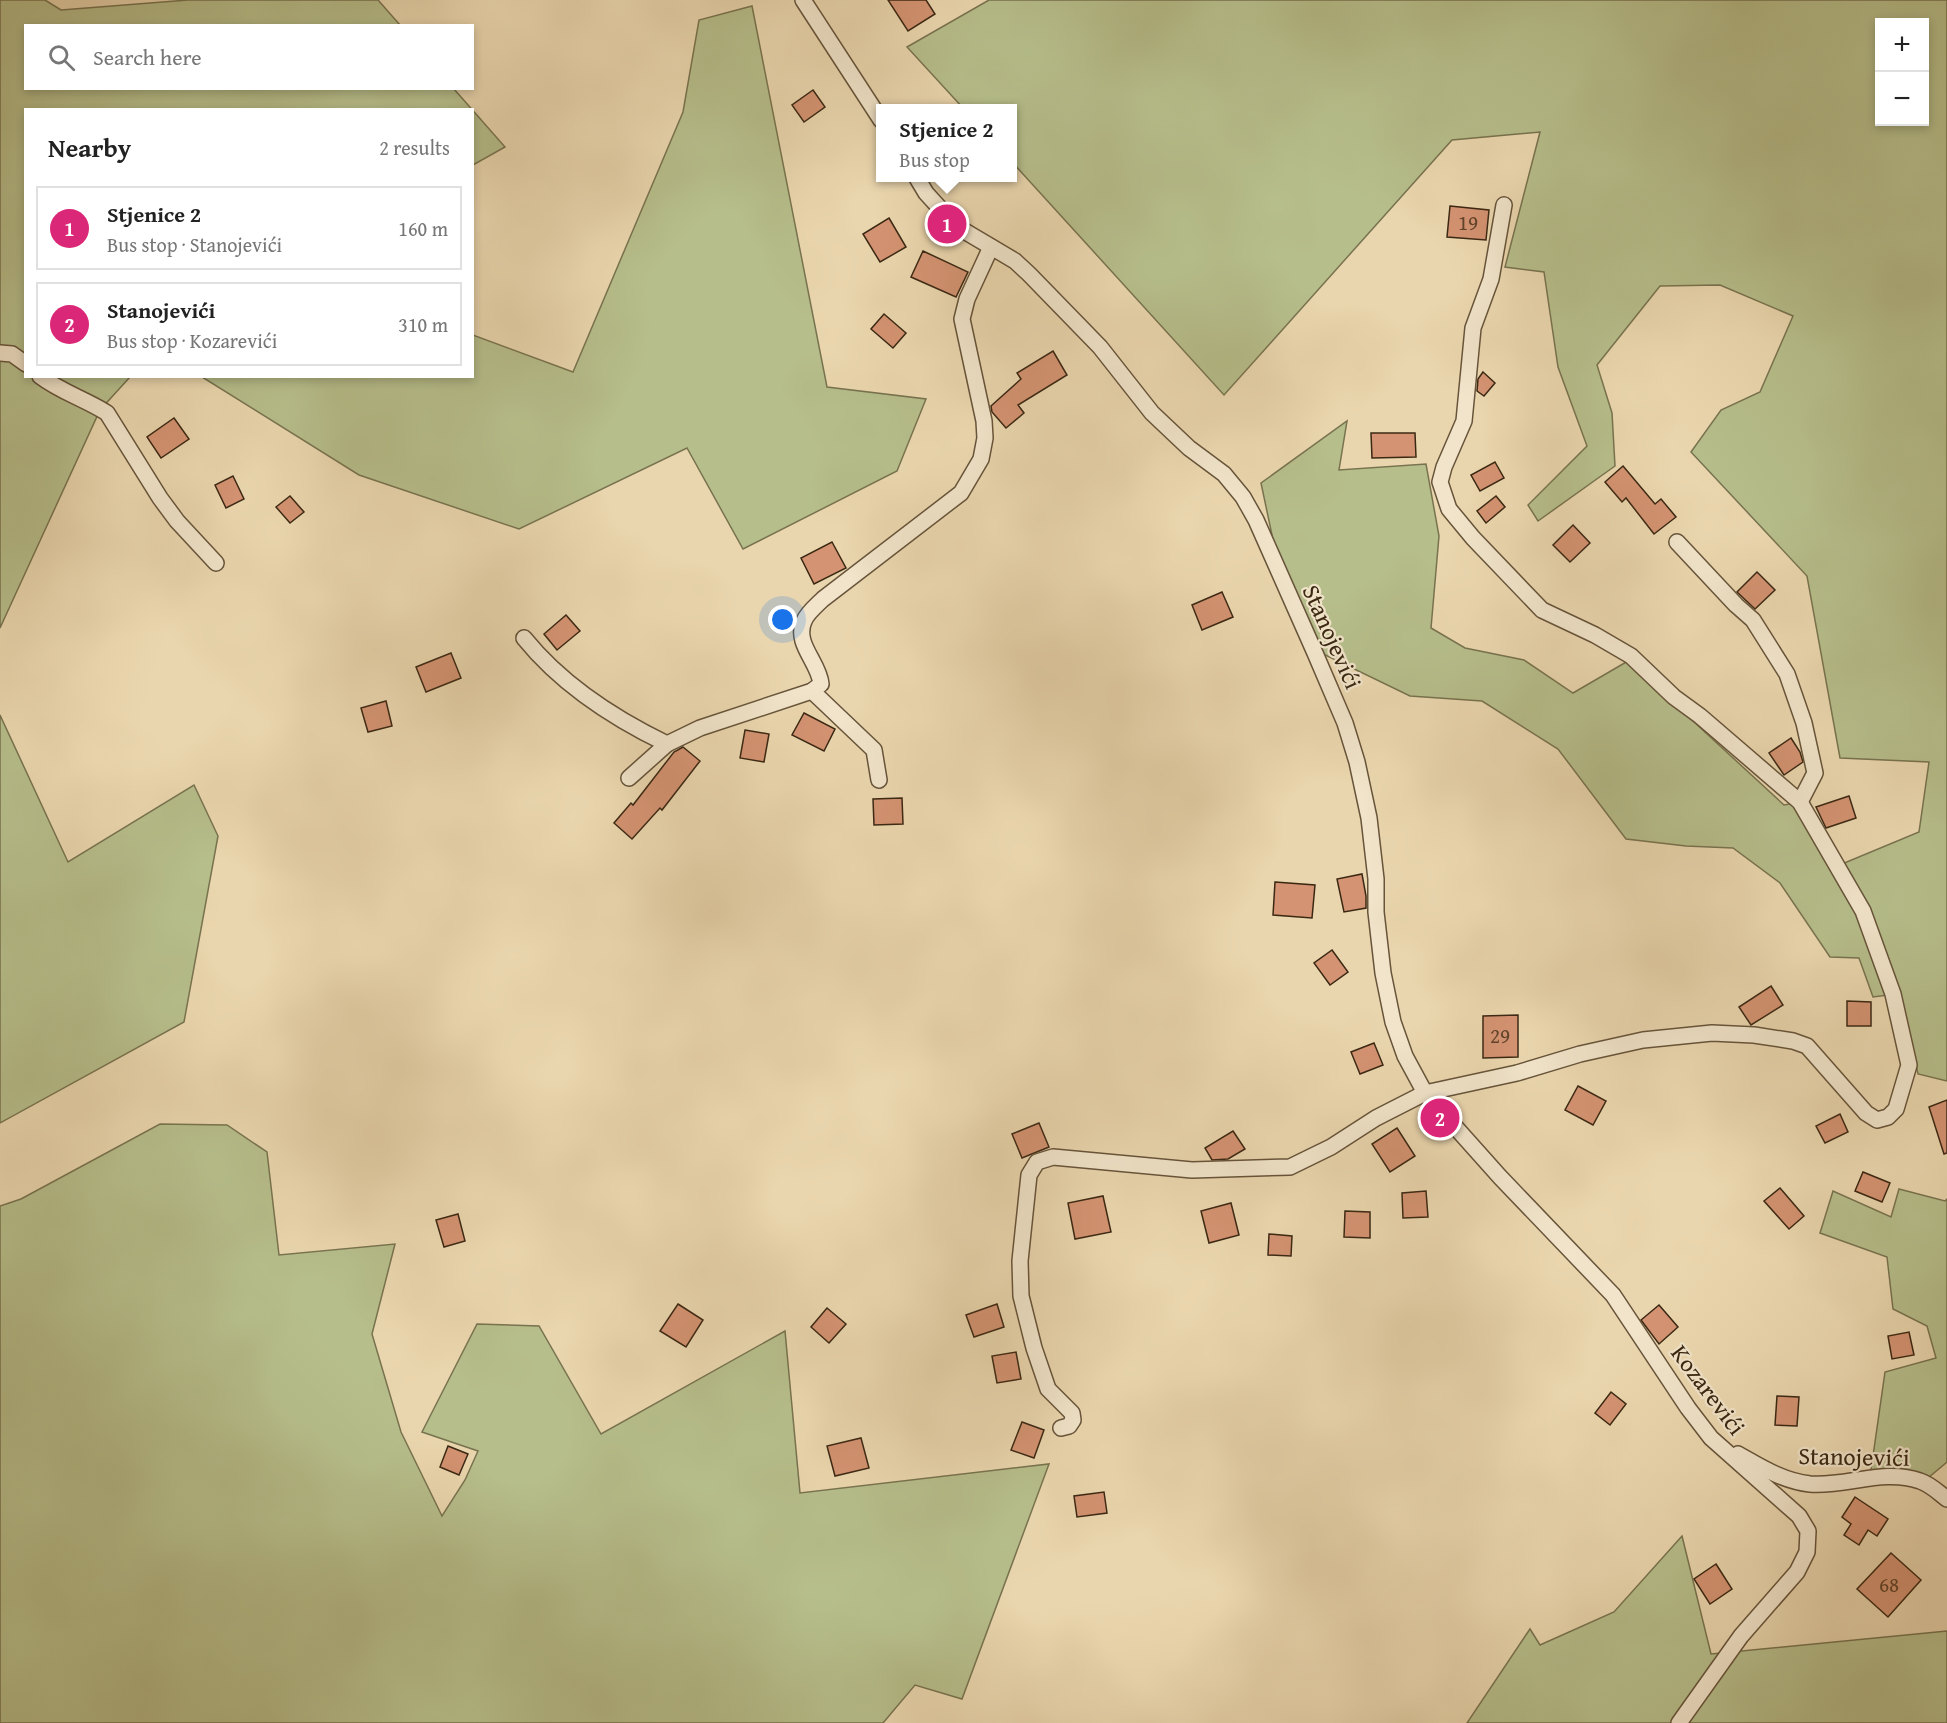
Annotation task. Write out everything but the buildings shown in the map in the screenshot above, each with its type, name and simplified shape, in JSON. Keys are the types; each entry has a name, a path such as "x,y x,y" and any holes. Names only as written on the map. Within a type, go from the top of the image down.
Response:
{"street":[{"path":"803,0 876,112"},
{"name":"Stanojevići","path":"920,182 926,193 956,226 1015,261 1066,310 1100,347 1152,413 1190,448 1224,474 1243,497 1256,520 1345,723 1357,762 1369,818 1377,879 1376,912 1384,983 1393,1022 1406,1056 1425,1093"},
{"path":"1061,1428 1070,1426 1073,1420 1072,1413 1048,1389 1034,1348 1021,1296 1020,1261 1029,1175 1037,1162 1053,1157 1192,1170 1290,1167 1331,1147 1377,1118 1425,1093 1517,1073 1580,1054 1643,1040 1712,1033 1754,1035 1793,1041 1807,1046 1866,1113 1877,1120 1888,1117 1896,1109 1909,1065 1893,994 1863,911 1800,802 1700,716 1674,697 1631,656 1595,635 1542,610 1473,538 1449,509 1440,482 1464,421 1473,328 1491,279 1504,205"},
{"path":"629,778 667,744 700,728 812,691 821,684 820,674 803,644 801,633 804,620 823,599 962,493 981,459 985,438 984,421 962,320 967,298 991,247"},
{"path":"0,353 12,354 24,363"},
{"path":"43,378 57,389 107,413 166,506 216,563"},
{"path":"1677,542 1753,620 1787,674 1804,723 1815,772 1800,802"},
{"path":"524,638 541,658 585,696 630,726 667,744"},
{"path":"812,691 874,750 879,780"},
{"name":"Kozarevići","path":"1425,1093 1500,1177 1613,1295 1688,1408 1711,1438 1800,1516 1808,1531 1807,1552 1797,1572 1741,1636 1679,1723"},
{"name":"Stanojevići","path":"1725,1452 1735,1452 1772,1473 1790,1480 1812,1484 1884,1476 1905,1477 1922,1482 1947,1499"}],"green space":[{"path":"0,0 45,0 61,10 188,0 378,0 399,24 24,24 24,90 455,90 471,108 24,108 24,378 129,378 100,410 0,628"},
{"path":"989,0 1947,0 1947,1081 1918,1074 1908,1030 1896,994 1873,997 1859,958 1830,957 1780,883 1733,848 1686,846 1626,839 1558,749 1482,701 1410,696 1319,652 1276,554 1261,483 1347,421 1339,470 1426,464 1439,536 1431,628 1465,648 1524,660 1573,693 1628,661 1784,805 1800,802 1830,869 1919,832 1929,762 1840,758 1807,576 1691,452 1721,410 1760,392 1793,316 1720,285 1660,286 1597,365 1612,413 1615,466 1538,521 1528,505 1587,446 1558,367 1544,272 1505,267 1540,132 1452,140 1224,395 1017,167 1017,104 959,104 907,47"},
{"path":"752,6 827,387 926,399 897,471 743,549 687,448 519,529 359,475 204,378 474,378 474,335 573,372 683,112 699,20"},
{"path":"474,112 505,147 474,164"},
{"path":"0,715 68,862 194,785 218,836 184,1022 0,1123"},
{"path":"160,1124 227,1125 267,1152 279,1255 395,1244 372,1334 401,1432 442,1516 465,1480 478,1451 422,1432 477,1324 539,1326 601,1434 785,1331 800,1493 1049,1464 962,1699 915,1685 883,1723 0,1723 0,1206 21,1199"},
{"path":"1899,1189 1945,1201 1947,1199 1947,1462 1928,1478 1899,1472 1871,1470 1885,1372 1936,1358 1927,1326 1893,1309 1887,1257 1820,1233 1833,1191 1891,1217"},
{"path":"1682,1536 1711,1654 1947,1631 1947,1723 1467,1723 1530,1629 1540,1645 1614,1612"}],"place":[{"name":"Stjenice 2","path":"947,224"},
{"name":"Stanojevići","path":"1440,1118"}]}
